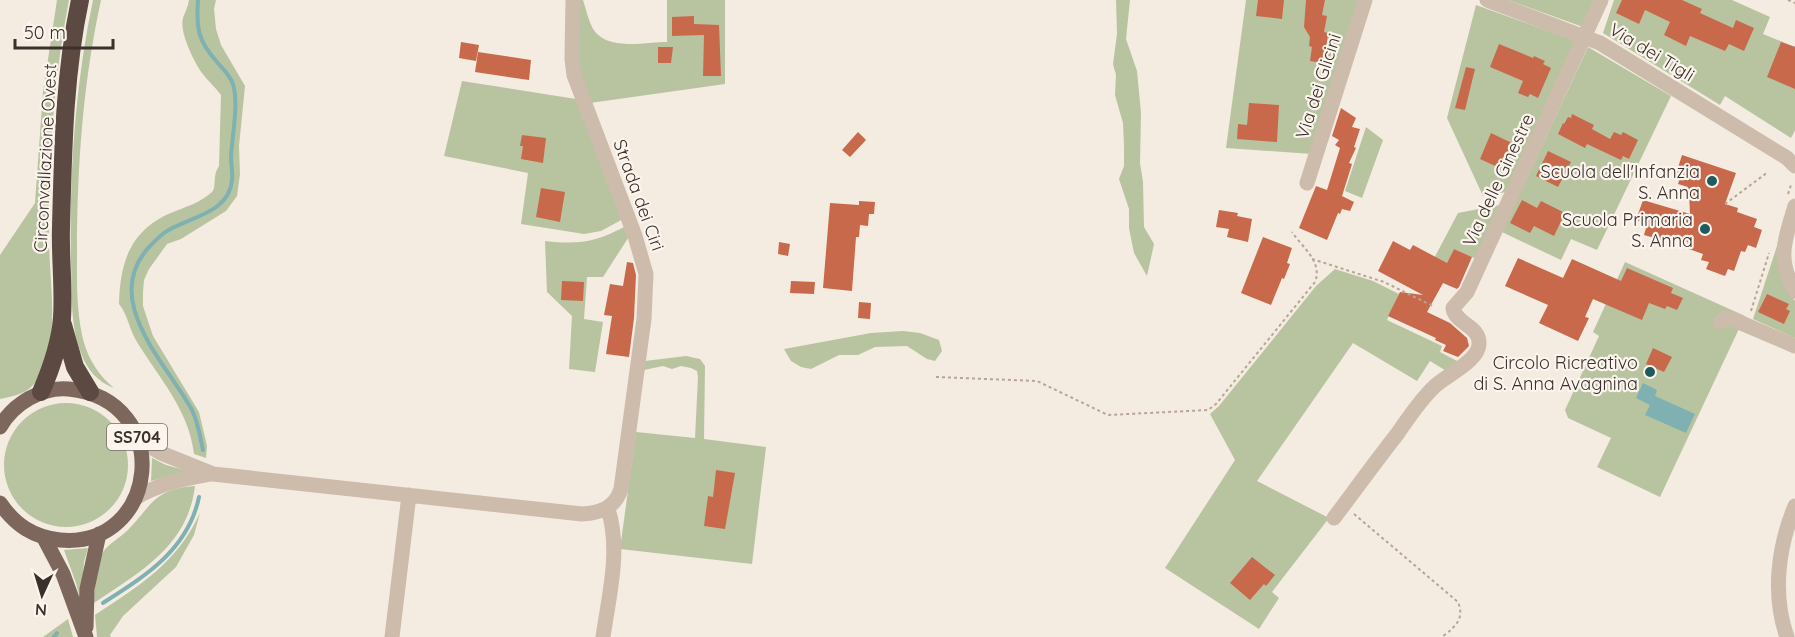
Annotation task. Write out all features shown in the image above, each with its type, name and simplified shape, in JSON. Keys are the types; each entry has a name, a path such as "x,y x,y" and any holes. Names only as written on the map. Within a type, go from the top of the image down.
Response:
{"highway":[{"name":"Circonvallazione Ovest","path":"62,318 60,238 63,139 71,51 80,0"},
{"name":"SS704","path":"62,318 75,367 90,392"},
{"name":"SS704","path":"41,392 52,362 62,318"}],"main road":[{"name":"SS704","path":"0,427 5,418 19,404 41,392 66,388 90,392 111,402 128,419 139,440 143,459 142,479 135,498 120,519 99,534 74,541 44,538 27,531 18,524 0,503"},
{"path":"0,406 19,404"},
{"path":"85,636 87,589 99,534"},
{"path":"44,538 63,574 85,636"}],"street":[{"name":"Strada dei Ciri","path":"573,0 574,75 635,236 646,274 644,318 621,489 616,501 608,509"},
{"name":"Via dei Glicini","path":"1307,183 1365,0"},
{"name":"Via dei Tigli","path":"1487,0 1586,36 1670,85 1792,162"},
{"name":"Via delle Ginestre","path":"1347,500 1425,396 1446,377 1468,362 1478,350 1479,338 1473,329 1456,317 1453,308 1467,292 1601,0"},
{"path":"1795,206 1783,254 1785,272 1795,291"},
{"path":"1720,322 1725,318 1732,319 1795,346"},
{"path":"139,440 162,453 213,474"},
{"path":"135,498 179,479 213,474 582,514 608,509 612,521 614,549 603,637"},
{"path":"392,637 409,495"},
{"path":"1334,518 1347,500"},
{"path":"1787,637 1780,608 1779,576 1784,540 1795,506"}],"path":[{"path":"1788,0 1795,3"},
{"path":"1725,204 1768,172"},
{"path":"936,377 1037,381 1108,415 1208,410 1216,404 1313,286 1318,272 1312,259 1292,232"},
{"path":"1312,259 1384,282 1433,306"},
{"path":"1347,500 1346,506 1350,511 1458,602 1461,610 1459,621 1442,637"}],"green space":[{"path":"57,0 69,0 59,59 51,148 49,238 52,331 50,346 43,370 35,384 17,395 0,399 0,255 35,203 43,92"},
{"path":"93,0 101,0 85,93 82,125 77,219 78,297 81,332 86,349 92,362 114,388 98,379 86,365 77,343 72,309 71,230 74,131"},
{"path":"189,0 216,0 214,9 216,29 221,45 245,86 237,196 226,211 181,239 167,244 144,280 143,306 153,336 199,412 207,446 206,458 194,454 191,438 180,409 137,342 119,304 125,262 137,238 157,220 212,192 219,166 221,95 204,76 185,39 182,24"},
{"path":"578,0 583,0 592,27 598,35 616,43 637,44 667,42 667,0 725,0 725,84 590,103 577,66"},
{"path":"1116,0 1130,0 1126,39 1137,71 1141,113 1140,163 1143,182 1144,227 1154,244 1147,276 1134,253 1129,228 1129,209 1119,179 1124,166 1124,146 1123,123 1115,95 1116,75 1113,64 1117,34"},
{"path":"1246,0 1360,0 1312,154 1226,148"},
{"path":"1508,0 1595,0 1583,27"},
{"path":"1614,0 1732,0 1770,17 1763,34 1795,47 1795,130 1791,138 1725,96 1720,105 1603,33"},
{"path":"1476,5 1576,41 1506,192 1483,196 1447,118"},
{"path":"1588,47 1671,96 1597,250 1571,239 1561,260 1502,232"},
{"path":"462,81 576,99 623,219 601,231 584,234 521,224 528,173 444,156"},
{"path":"1366,127 1383,140 1362,198 1345,191"},
{"path":"1500,205 1476,259 1454,249 1443,273 1430,266 1458,213"},
{"path":"626,226 630,235 603,277 587,277 584,319 603,322 595,372 569,369 572,316 547,292 545,241 568,243 587,241 606,236"},
{"path":"1779,240 1786,286 1795,301 1795,338 1753,319"},
{"name":"Circolo Ricreativo di S. Anna Avagnina","path":"1625,262 1745,316 1660,497 1597,467 1611,438 1568,418 1565,410 1599,336 1593,332"},
{"path":"1335,269 1373,281 1399,294 1387,320 1442,346 1440,352 1461,363 1448,372 1430,361 1417,381 1353,343 1257,481 1329,518 1272,592 1279,598 1259,629 1165,568 1235,460 1210,414 1219,406 1316,286"},
{"path":"903,331 920,333 939,340 942,351 935,361 927,359 907,346 875,347 858,355 839,355 811,369 801,367 791,361 784,349 871,333"},
{"path":"686,356 700,359 705,366 704,439 766,447 752,564 620,549 636,432 695,438 697,371 681,366 672,369 663,366 644,370 645,361"},
{"path":"66,403 90,408 110,421 123,441 128,465 123,489 110,509 90,522 66,527 42,522 22,509 9,489 4,465 9,441 22,421 42,408"},
{"path":"152,458 166,465 188,471 151,481"},
{"path":"195,486 191,507 172,541 144,568 94,603 97,570 105,549 128,530 149,505 162,494"},
{"path":"200,513 194,535 176,567 123,616 110,635 111,637 97,637 95,615 127,594 168,560 191,531"},
{"path":"88,548 84,562 81,602 64,550"},
{"path":"68,619 73,637 43,637"}],"water":[{"path":"1643,383 1657,390 1655,396 1695,414 1686,433 1645,415 1650,405 1636,398"}],"building":[{"path":"1258,0 1284,0 1282,19 1256,16"},
{"path":"1306,0 1325,0 1322,15 1327,16 1324,32 1328,33 1326,48 1330,49 1328,64 1310,61 1312,47 1309,46 1310,37 1304,27"},
{"path":"1622,0 1682,0 1702,9 1700,13 1733,28 1736,20 1754,28 1744,51 1729,44 1725,51 1690,36 1686,46 1664,35 1670,22 1645,10 1639,24 1616,13"},
{"path":"694,16 694,24 719,25 721,76 703,76 704,35 672,36 672,17"},
{"path":"461,42 479,45 476,61 459,58"},
{"path":"1781,42 1795,47 1795,89 1767,77"},
{"path":"1499,44 1545,61 1543,64 1551,68 1538,98 1530,94 1528,97 1518,93 1523,81 1490,67"},
{"path":"658,47 673,47 671,63 658,63"},
{"path":"478,52 531,60 529,80 475,72"},
{"path":"1466,67 1475,69 1465,110 1455,108"},
{"path":"1249,103 1279,105 1277,142 1237,139 1238,124 1247,125"},
{"path":"1341,108 1356,118 1352,127 1360,129 1354,147 1356,148 1349,163 1352,164 1342,196 1354,202 1350,211 1342,209 1340,214 1338,213 1327,240 1299,228 1316,186 1327,190 1340,148 1335,145 1339,140 1332,136"},
{"path":"1572,114 1594,125 1592,129 1610,139 1614,132 1621,135 1623,132 1638,140 1629,159 1623,156 1621,160 1587,144 1585,148 1558,134 1563,123 1568,117 1571,118"},
{"path":"858,132 866,140 850,157 842,150"},
{"path":"1491,133 1516,145 1504,170 1480,159"},
{"path":"522,135 546,138 543,163 521,159"},
{"path":"1548,151 1571,162 1558,187 1536,176"},
{"path":"1682,155 1736,173 1725,204 1738,208 1737,212 1757,219 1754,227 1762,230 1756,248 1748,245 1745,252 1741,251 1734,271 1728,269 1725,276 1706,269 1709,262 1701,260 1703,254 1686,248 1688,242 1667,235 1665,241 1644,235 1646,228 1642,227 1643,222 1636,220 1643,200 1690,214 1688,187 1678,184 1680,178 1675,177"},
{"path":"541,188 565,192 560,222 536,217"},
{"path":"1522,200 1537,208 1541,201 1565,213 1554,236 1534,226 1530,233 1510,223"},
{"path":"859,201 875,202 874,214 869,214 868,226 860,225 859,237 856,237 852,291 823,288 830,203 859,205"},
{"path":"1219,210 1238,213 1237,216 1252,219 1248,242 1227,237 1229,229 1216,227"},
{"path":"1263,237 1292,248 1287,263 1290,264 1271,305 1241,293"},
{"path":"1393,241 1410,250 1413,245 1447,263 1454,249 1472,257 1459,287 1457,289 1443,283 1427,312 1450,323 1467,338 1469,346 1458,357 1443,351 1446,345 1435,340 1436,338 1388,316 1400,292 1423,295 1378,271"},
{"path":"779,242 790,244 788,256 778,254"},
{"path":"1518,258 1563,278 1572,259 1621,281 1627,268 1673,288 1671,293 1683,298 1677,310 1667,306 1665,309 1649,303 1642,320 1593,299 1585,317 1589,318 1578,341 1539,323 1548,305 1505,286"},
{"path":"627,262 633,263 636,275 629,357 606,354 612,316 604,315 610,284 623,286"},
{"path":"562,281 584,282 583,301 561,300"},
{"path":"791,281 815,282 814,294 790,293"},
{"path":"1767,294 1789,304 1786,309 1790,311 1784,324 1758,312"},
{"path":"859,302 871,303 870,319 858,318"},
{"path":"1653,348 1672,357 1664,372 1646,364"},
{"path":"716,470 735,473 725,529 704,526 708,496 713,497"},
{"path":"1252,557 1275,575 1250,600 1230,583"}],"waterway":[{"path":"198,0 197,19 202,41 230,78 235,92 232,180 229,192 215,208 164,233 154,242 138,263 132,284 133,306 141,328 192,410 203,450"},
{"path":"103,603 149,572 175,547 193,516 199,497"},
{"path":"54,637 57,633"}],"place":[{"name":"Scuola dell'Infanzia S. Anna","path":"1712,181"},
{"name":"Scuola Primaria S. Anna","path":"1705,229"},
{"name":"Circolo Ricreativo di S. Anna Avagnina","path":"1650,372"}]}
